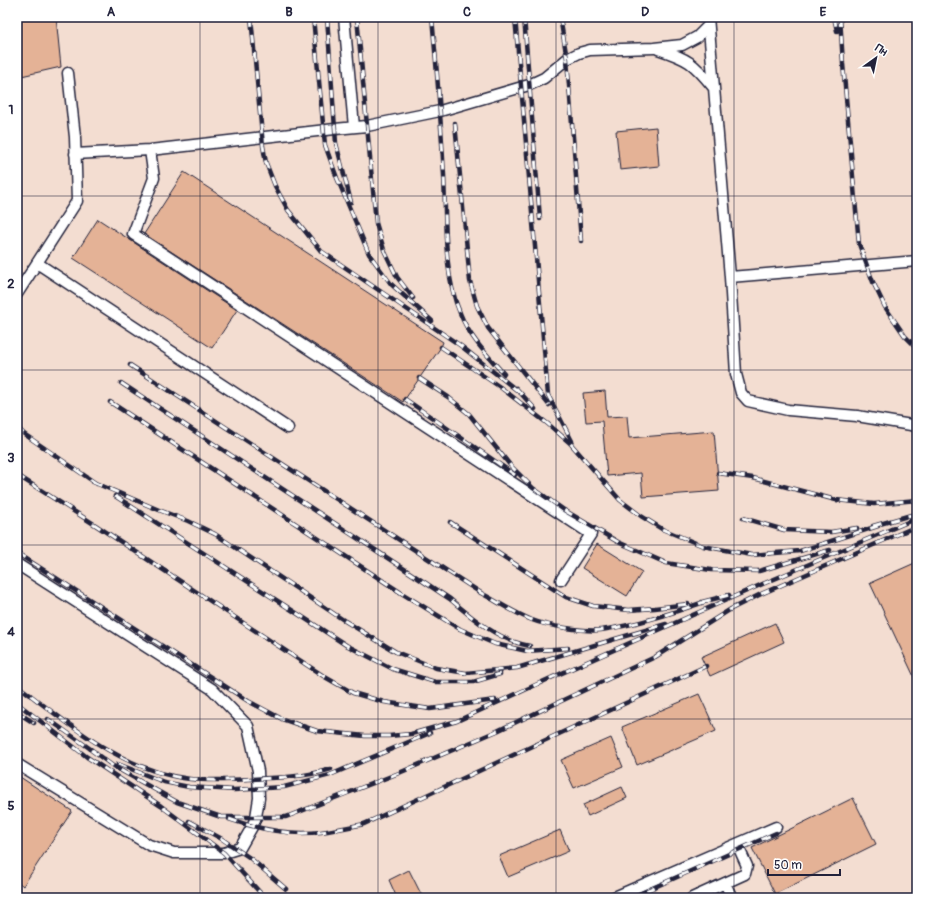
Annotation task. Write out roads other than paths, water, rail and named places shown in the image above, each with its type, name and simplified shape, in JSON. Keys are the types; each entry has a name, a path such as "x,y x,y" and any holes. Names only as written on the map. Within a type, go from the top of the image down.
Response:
{"lane":[{"path":"344,17 354,127"},
{"path":"75,154 150,150 354,127 440,111 529,85 544,78 567,59 579,53 590,50 654,48 682,45 698,37 708,21"},
{"path":"708,21 730,277 736,374 741,393 748,401 788,410 857,416 917,426"},
{"path":"654,48 689,61 698,68 713,87"},
{"path":"17,294 77,201 75,137 68,73"},
{"path":"150,150 154,178 133,234 591,534 561,580"},
{"path":"730,277 917,261"},
{"path":"37,263 288,428"},
{"path":"17,564 212,689 248,726 260,779 256,817 240,848 224,852 174,853 149,845 17,764"},
{"path":"612,898 776,827"},
{"path":"692,898 746,874 747,866 737,844"},
{"path":"725,883 732,898"}],"railway":[{"path":"251,17 263,146 266,163 275,186 288,210 321,251 461,346 519,392"},
{"path":"313,17 325,145 337,178 369,254 391,284 432,321"},
{"path":"327,17 336,143 351,202"},
{"path":"357,17 376,223 384,250 397,277 413,298"},
{"path":"432,17 443,155 446,246 451,281 460,313 468,330 479,346 504,374"},
{"path":"515,17 548,395 572,441"},
{"path":"524,17 540,219"},
{"path":"560,17 567,59 581,241"},
{"path":"834,17 837,31"},
{"path":"840,17 859,244 873,282 885,307 905,336 917,348"},
{"path":"455,123 470,281 477,306 488,328 549,405"},
{"path":"441,347 500,387 548,424 570,443 620,500 641,516 662,529 703,546 752,555 800,551 878,526"},
{"path":"130,365 481,593 512,611 532,620 566,628 601,630 641,622 707,601"},
{"path":"419,378 448,397 469,414 510,465 533,488 564,510 618,542 666,563 711,570 759,571 830,550"},
{"path":"121,383 450,599 487,628 508,639 530,646"},
{"path":"516,388 535,409"},
{"path":"405,399 515,475"},
{"path":"110,402 403,594 460,629 495,644 527,651 568,648"},
{"path":"17,427 24,434 97,484"},
{"path":"718,473 753,478 836,500 874,504 917,500"},
{"path":"17,475 97,526 325,677 353,693 384,702 430,709 495,700"},
{"path":"93,482 188,521 215,534 345,621 396,652 436,668 466,673 517,668 666,624"},
{"path":"115,496 346,645 393,669 435,682 473,682 500,674"},
{"path":"873,526 911,515"},
{"path":"743,518 784,530 831,532 857,528"},
{"path":"17,553 248,701 282,719 317,731 365,736 389,736 411,734 457,721 758,586 917,518"},
{"path":"450,522 566,597 593,606 629,610 688,604"},
{"path":"91,750 113,766 177,802 221,817 286,817 399,773 497,731 655,657 731,609 761,594 917,526"},
{"path":"702,602 729,595"},
{"path":"229,819 263,829 298,833 321,832 364,824 706,666"},
{"path":"17,685 56,715 98,744 119,756 165,774 190,779 228,780 291,777 331,769"},
{"path":"17,703 87,757 161,806 224,853 265,898"},
{"path":"17,712 34,723"},
{"path":"48,719 95,752"},
{"path":"118,764 164,782 189,787 234,790 284,787 330,775 430,733"},
{"path":"189,821 222,839 250,858 286,889"},
{"path":"630,898 776,833"}]}
